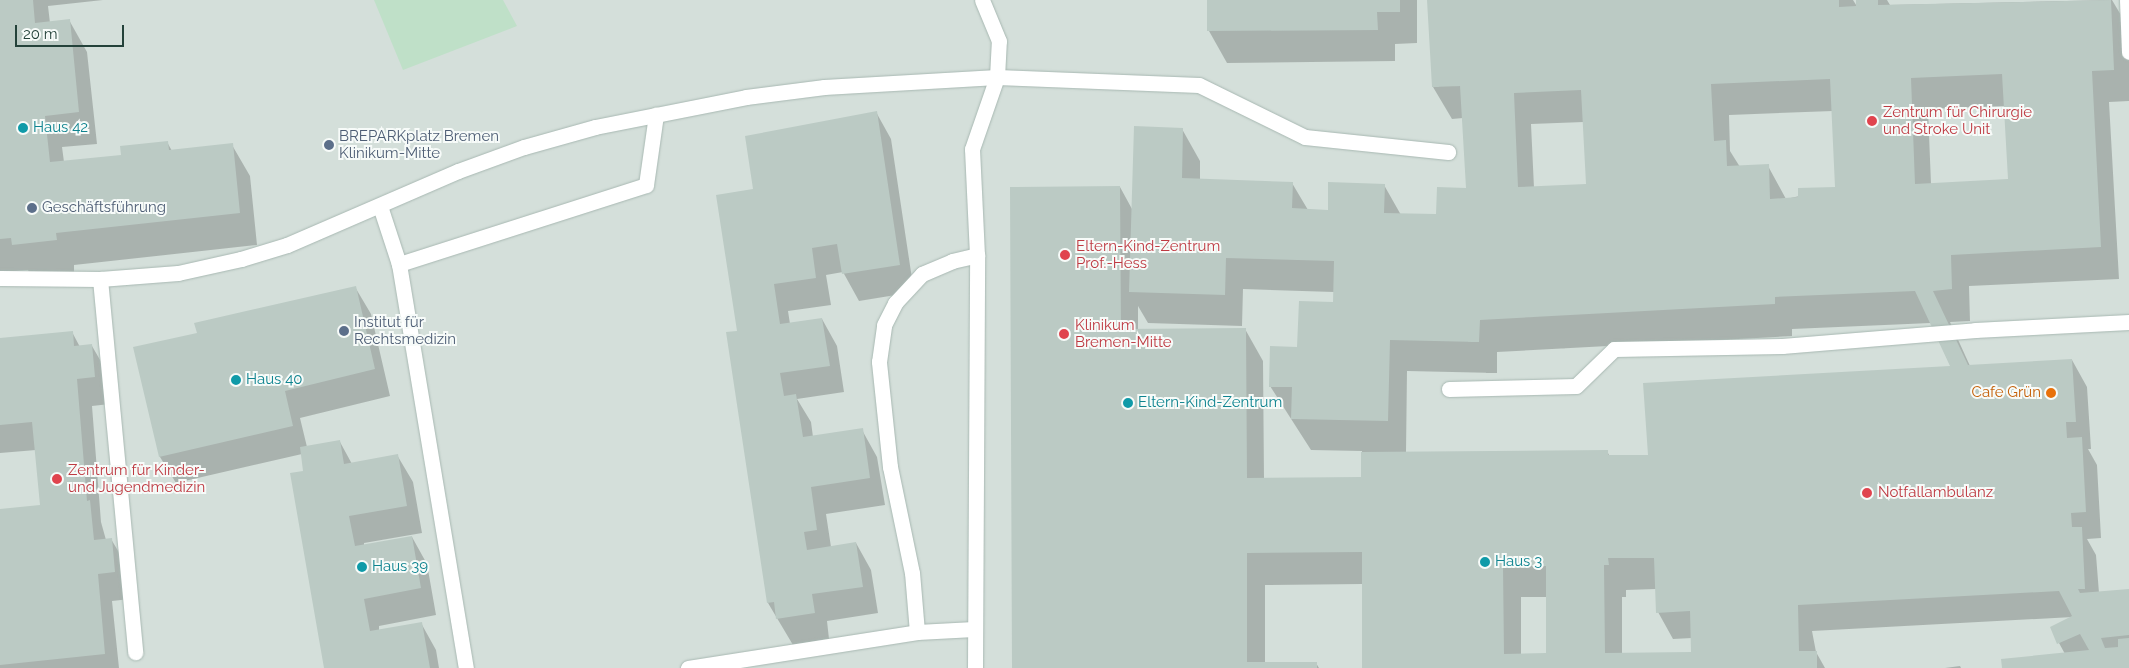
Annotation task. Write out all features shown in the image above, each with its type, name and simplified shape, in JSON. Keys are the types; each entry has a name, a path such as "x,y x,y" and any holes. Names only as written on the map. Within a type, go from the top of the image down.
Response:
{"lane":[{"path":"975,668 977,255 972,148 996,77 999,41 982,0"},
{"path":"2128,0 2129,52"},
{"path":"0,278 100,279 178,273 241,259 287,244 380,206 458,171 524,147 595,126 746,97 824,87 996,77 1199,85 1305,138 1448,152"},
{"path":"398,264 646,185 656,115"},
{"path":"380,206 398,264 466,668"},
{"path":"917,632 912,573 890,467 879,362 884,326 895,303 922,274 952,261 977,255"},
{"path":"100,279 135,652"},
{"path":"1449,390 1576,386 1614,349 1782,346 1975,330 2129,322"},
{"path":"688,668 917,632 974,629"}],"shaded area":[{"name":"Klinikum Bremen-Mitte","path":"0,0 2129,0 2129,668 0,668"}],"green space":[{"path":"374,0 503,0 517,26 403,70"}],"building":[{"name":"Haus 42","path":"0,0 33,0 35,23 70,19 79,112 45,116 50,162 121,155 120,146 168,141 169,150 233,143 240,213 56,233 57,240 12,245 11,238 0,239"},
{"path":"1207,0 1400,0 1400,12 1377,12 1378,30 1207,31"},
{"path":"1427,0 1839,0 1839,7 1856,6 1856,0 1878,0 1878,5 2111,0 2114,70 2092,71 2101,247 1951,255 1952,289 1933,291 1968,365 2072,359 2076,422 2066,422 2067,438 2082,437 2086,512 2071,513 2072,527 2082,527 2085,589 2078,589 2080,593 2129,589 2129,635 2101,638 2105,648 2118,647 2118,639 2129,638 2129,668 2002,668 2001,659 2089,650 2080,634 2057,644 2050,627 2072,616 2059,591 1798,605 1799,651 1817,651 1817,668 1362,668 1362,552 1247,553 1247,662 1317,662 1317,668 1012,668 1010,187 1120,186 1121,329 1246,328 1247,478 1361,477 1361,452 1608,450 1608,455 1648,455 1643,383 1950,366 1915,291 1775,297 1775,304 1480,320 1479,342 1390,340 1388,421 1291,419 1292,387 1269,387 1270,346 1297,347 1299,301 1333,302 1334,261 1226,258 1225,295 1129,292 1134,126 1183,128 1182,178 1293,182 1292,208 1328,210 1328,182 1385,184 1384,213 1436,214 1437,187 1466,188 1460,86 1432,87","holes":["2002,74 2008,179 1915,184 1911,78","1830,79 1835,187 1798,188 1798,197 1770,199 1769,164 1727,166 1726,140 1714,141 1711,84","1581,90 1586,184 1518,187 1514,93","1608,558 1654,558 1656,613 1690,611 1691,652 1605,653 1604,565 1609,565","1503,566 1546,566 1546,653 1504,654"]},
{"path":"877,111 900,265 842,274 837,244 812,248 816,278 774,284 780,324 822,318 830,366 780,373 784,396 796,394 803,437 863,428 870,478 811,487 817,530 804,532 807,550 856,542 863,587 812,594 815,613 776,619 774,602 767,603 726,332 737,331 716,195 753,189 745,136"},
{"name":"Haus 40","path":"356,286 375,369 285,391 293,426 159,457 133,347 197,333 194,323"},
{"name":"Zentrum für Kinder- und Jugendmedizin","path":"73,331 74,346 92,344 95,377 77,379 87,501 90,500 94,540 112,538 115,572 98,574 105,654 0,665 0,509 40,505 32,422 0,425 0,338"},
{"name":"Haus 39","path":"340,440 344,464 398,454 407,506 349,516 355,546 412,536 421,588 364,599 370,631 422,622 430,668 324,668 290,473 303,471 300,447"}],"place":[{"name":"Zentrum für Chirurgie und Stroke Unit","path":"1872,121"},
{"name":"Haus 42","path":"23,128"},
{"name":"BREPARKplatz Bremen Klinikum-Mitte","path":"329,145"},
{"name":"Geschäftsführung","path":"32,208"},
{"name":"Eltern-Kind-Zentrum Prof.-Hess","path":"1065,255"},
{"name":"Institut für Rechtsmedizin","path":"344,331"},
{"name":"Klinikum Bremen-Mitte","path":"1064,334"},
{"name":"Haus 40","path":"236,380"},
{"name":"Cafe Grün","path":"2051,393"},
{"name":"Eltern-Kind-Zentrum","path":"1128,403"},
{"name":"Zentrum für Kinder- und Jugendmedizin","path":"57,479"},
{"name":"Notfallambulanz","path":"1867,493"},
{"name":"Haus 3","path":"1485,562"},
{"name":"Haus 39","path":"362,567"}]}
